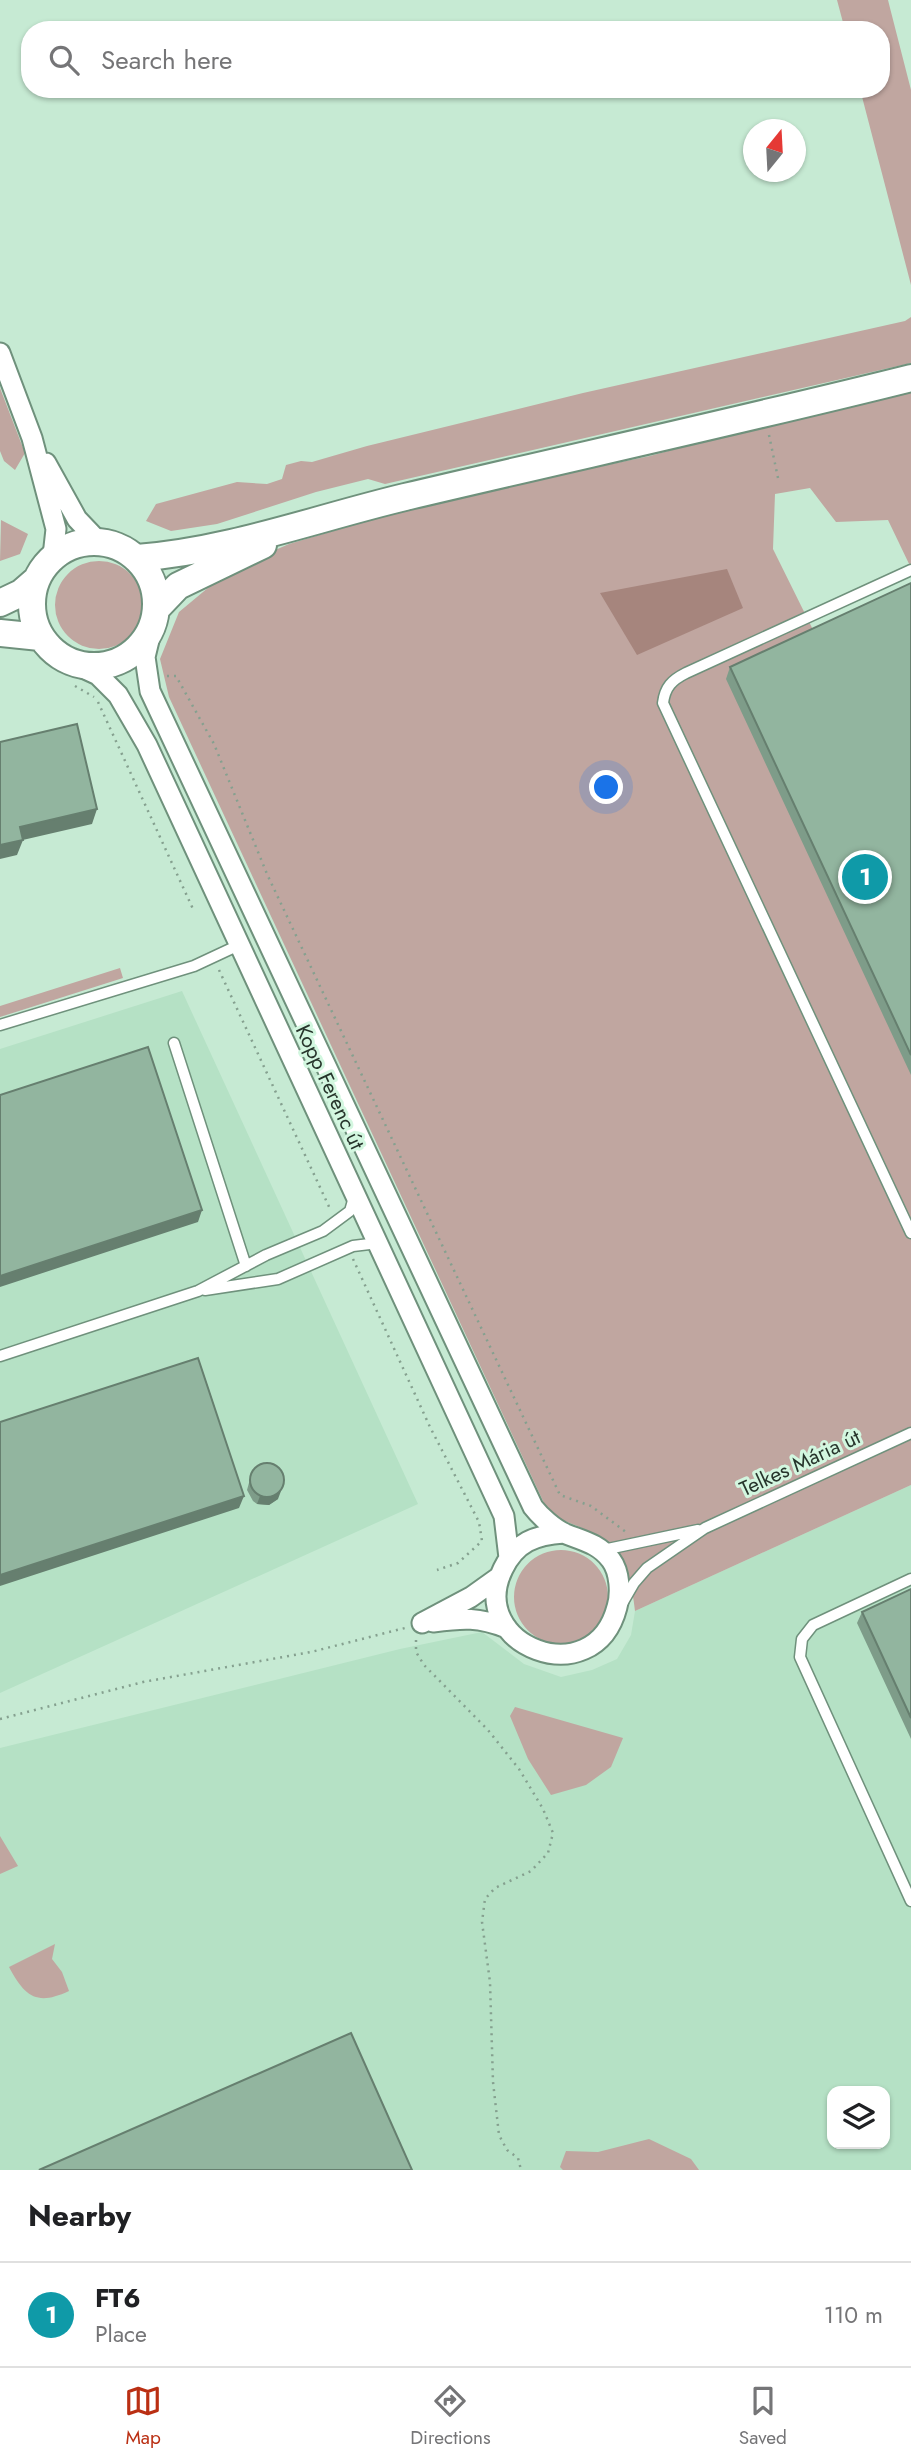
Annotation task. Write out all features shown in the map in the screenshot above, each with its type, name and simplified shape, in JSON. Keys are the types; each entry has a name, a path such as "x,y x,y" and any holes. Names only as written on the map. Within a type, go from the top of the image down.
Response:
{"main road":[{"path":"137,558 173,555 307,524 404,497 765,415 911,378"},
{"path":"36,580 32,608 40,637 73,674 125,659 135,652 178,586 307,524"},
{"path":"0,603 21,593 36,580 53,556 71,545 97,540 119,546 137,558 152,578 154,620"},
{"path":"0,633 40,637"}],"street":[{"path":"0,353 32,438 56,529 53,556"},
{"path":"32,438 77,519 97,540"},
{"name":"Kopp Ferenc út","path":"154,620 145,657 150,691 533,1507 564,1533"},
{"name":"Kopp Ferenc út","path":"73,674 99,676 118,695 147,745 504,1516 509,1558"},
{"path":"564,1533 583,1538 602,1550 613,1562 619,1601 606,1632 580,1651 564,1655 547,1654 518,1640 507,1628 498,1603 499,1577 509,1558 524,1543 543,1535 564,1533"},
{"path":"422,1623 471,1597 499,1577"},
{"path":"422,1623 473,1619 485,1620 507,1628"}],"lane":[{"path":"911,570 686,673 672,682 663,703 911,1233"},
{"path":"0,1024 194,966 239,945"},
{"path":"174,1043 246,1266"},
{"path":"0,1356 198,1291 323,1231 350,1211 354,1204 354,1193"},
{"path":"198,1291 278,1279 349,1248 377,1243"},
{"name":"Telkes Mária út","path":"705,1528 911,1433"},
{"path":"602,1550 705,1528"},
{"path":"614,1618 634,1583 647,1568 705,1528"},
{"path":"911,1579 813,1625 802,1639 800,1650 803,1667 911,1901"}],"path":[{"path":"765,415 778,478"},
{"path":"73,674 97,699 193,909"},
{"path":"165,676 176,676 214,744 267,874 560,1494 592,1506 625,1530 635,1545"},
{"path":"219,970 337,1222"},
{"path":"349,1248 430,1427 479,1522 482,1541 458,1563 437,1570"},
{"path":"0,1719 143,1682 311,1652 422,1623"},
{"path":"422,1623 416,1637 416,1652 424,1665 488,1730 519,1769 543,1809 552,1833 548,1853 531,1871 495,1888 485,1899 482,1922 490,1982 499,2135 507,2150 518,2158 521,2170"}],"shaded area":[{"path":"837,0 888,0 911,90 911,285 862,98 890,98 890,21 843,21"},
{"path":"911,317 911,363 385,484 368,479 316,492 217,524 171,531 146,521 156,504 237,482 267,484 282,479 286,465 301,461 312,462 583,393 905,321"},
{"path":"911,386 911,568 888,520 836,522 810,488 775,494 773,549 822,648 911,802 911,1485 635,1611 627,1573 612,1547 586,1530 550,1516 169,697 160,659 179,612 215,582 241,565 289,544 401,511 650,456"},
{"path":"0,388 25,453 15,470 4,461 0,451"},
{"path":"1,520 28,534 20,554 0,561"},
{"path":"99,561 124,568 136,580 143,605 136,630 124,642 99,649 74,642 62,630 55,605 62,580 74,568"},
{"path":"727,569 743,608 637,655 600,593"},
{"path":"120,968 123,978 0,1017 0,1006"},
{"path":"182,991 418,1504 0,1693 0,1049"},
{"path":"911,1485 911,2170 0,2170 0,1748 400,1649 482,1632 524,1664 561,1677 592,1670 617,1659 631,1635 635,1611"},
{"path":"552,1550 570,1550 595,1563 605,1579 608,1597 605,1615 595,1631 570,1644 552,1644 527,1631 514,1606 514,1588 527,1563"},
{"path":"515,1707 623,1738 611,1767 586,1785 551,1795 528,1759 510,1716"},
{"path":"0,1836 18,1866 0,1874"},
{"path":"55,1944 52,1959 62,1972 69,1991 48,1998 33,1996 21,1986 9,1967"},
{"path":"649,2139 691,2159 699,2170 563,2170 560,2167 566,2151 598,2152"}],"building":[{"path":"911,583 911,1055 730,667"},
{"path":"77,724 97,809 20,827 23,840 0,845 0,742"},
{"path":"148,1047 202,1210 0,1276 0,1095"},
{"path":"198,1358 244,1496 0,1575 0,1422"},
{"path":"267,1463 279,1468 284,1480 279,1492 267,1497 255,1492 250,1480 255,1468"},
{"path":"911,1589 911,1718 862,1612"},
{"path":"351,2033 412,2170 39,2170"}],"place":[{"name":"FT6","path":"865,877"}]}
